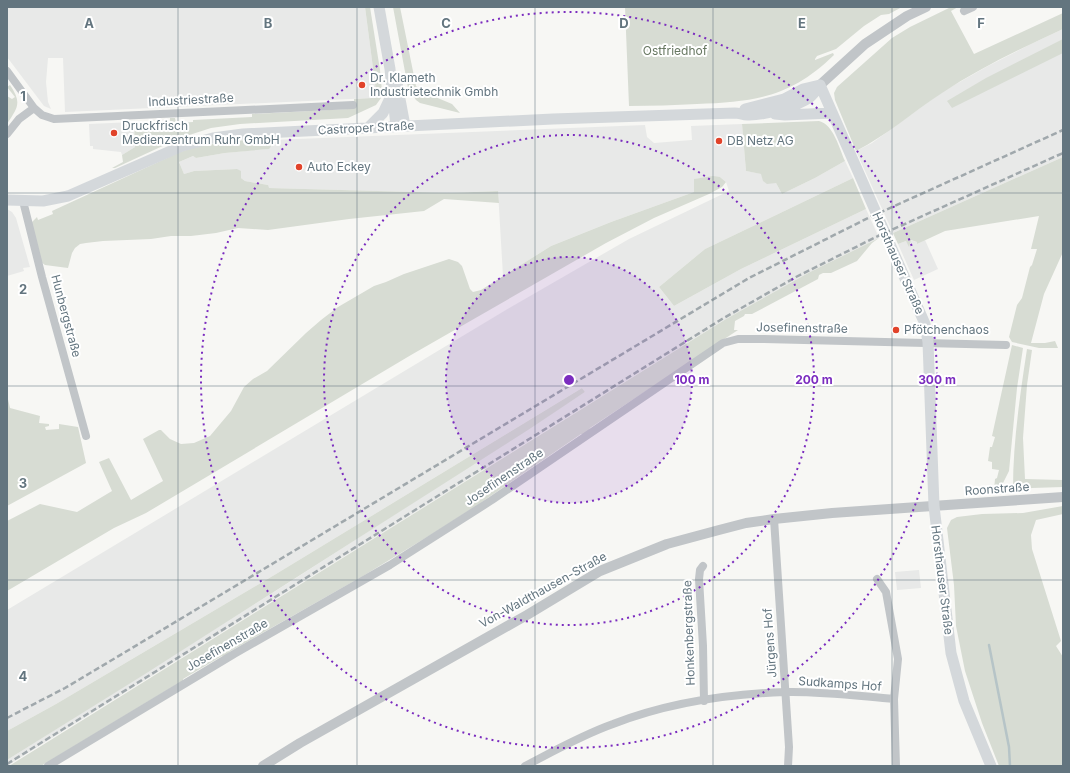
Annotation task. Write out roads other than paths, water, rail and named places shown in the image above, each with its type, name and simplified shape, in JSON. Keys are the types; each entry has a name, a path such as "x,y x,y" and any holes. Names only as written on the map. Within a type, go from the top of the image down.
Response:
{"main road":[{"path":"379,7 390,69 392,93 400,126"},
{"path":"390,69 395,77 399,92 400,126"},
{"name":"Horsthauser Straße","path":"820,85 925,324 928,342 934,506 951,653 964,700 991,766"},
{"name":"Castroper Straße","path":"7,200 43,200 68,196 182,146 213,138 243,134 369,127 553,119 738,113 746,115 769,113 804,101 810,97 820,85"},
{"name":"Castroper Straße","path":"738,113 746,109 784,99 804,89 820,85"},
{"path":"369,127 383,113 392,93"},
{"path":"769,113 785,115 832,113"}],"street":[{"path":"820,85 865,44 907,16 926,7"},
{"path":"964,11 973,7"},
{"name":"Industriestraße","path":"7,71 34,108 42,115 54,119 352,105"},
{"path":"7,134 19,119 34,108"},
{"name":"Hunbergstraße","path":"23,201 42,277 86,436"},
{"name":"Josefinenstraße","path":"48,766 234,654 396,561 492,500 723,343 738,339 764,338 1006,345"},
{"name":"Roonstraße","path":"934,506 1063,497"},
{"name":"Von-Waldthausen-Straße","path":"263,766 300,743 549,602 600,571 667,544 692,536 774,519 832,513 934,506"},
{"name":"Jürgens Hof","path":"774,519 789,747 788,766"},
{"name":"Honkenbergstraße","path":"703,566 700,570 699,579 703,646 704,700"},
{"name":"Sudkamps Hof","path":"877,579 886,592 898,658 894,700 896,766"},
{"name":"Sudkamps Hof","path":"785,692 816,693 894,700"},
{"name":"Honkenbergstraße","path":"525,766 564,746 613,724 665,707 704,700 785,692"}],"waterway":[{"path":"989,645 1009,747 1010,766"}],"railway":[{"path":"7,718 65,688 749,278 870,217 1063,130"},
{"path":"7,764 722,319 796,277 878,236 1063,153"}],"place":[{"name":"Dr. Klameth Industrietechnik Gmbh","path":"362,85"},
{"name":"Druckfrisch Medienzentrum Ruhr GmbH","path":"114,133"},
{"name":"DB Netz AG","path":"719,141"},
{"name":"Auto Eckey","path":"299,167"},
{"name":"Pfötchenchaos","path":"896,330"}],"park label":[{"name":"Ostfriedhof","path":"675,51"}]}
